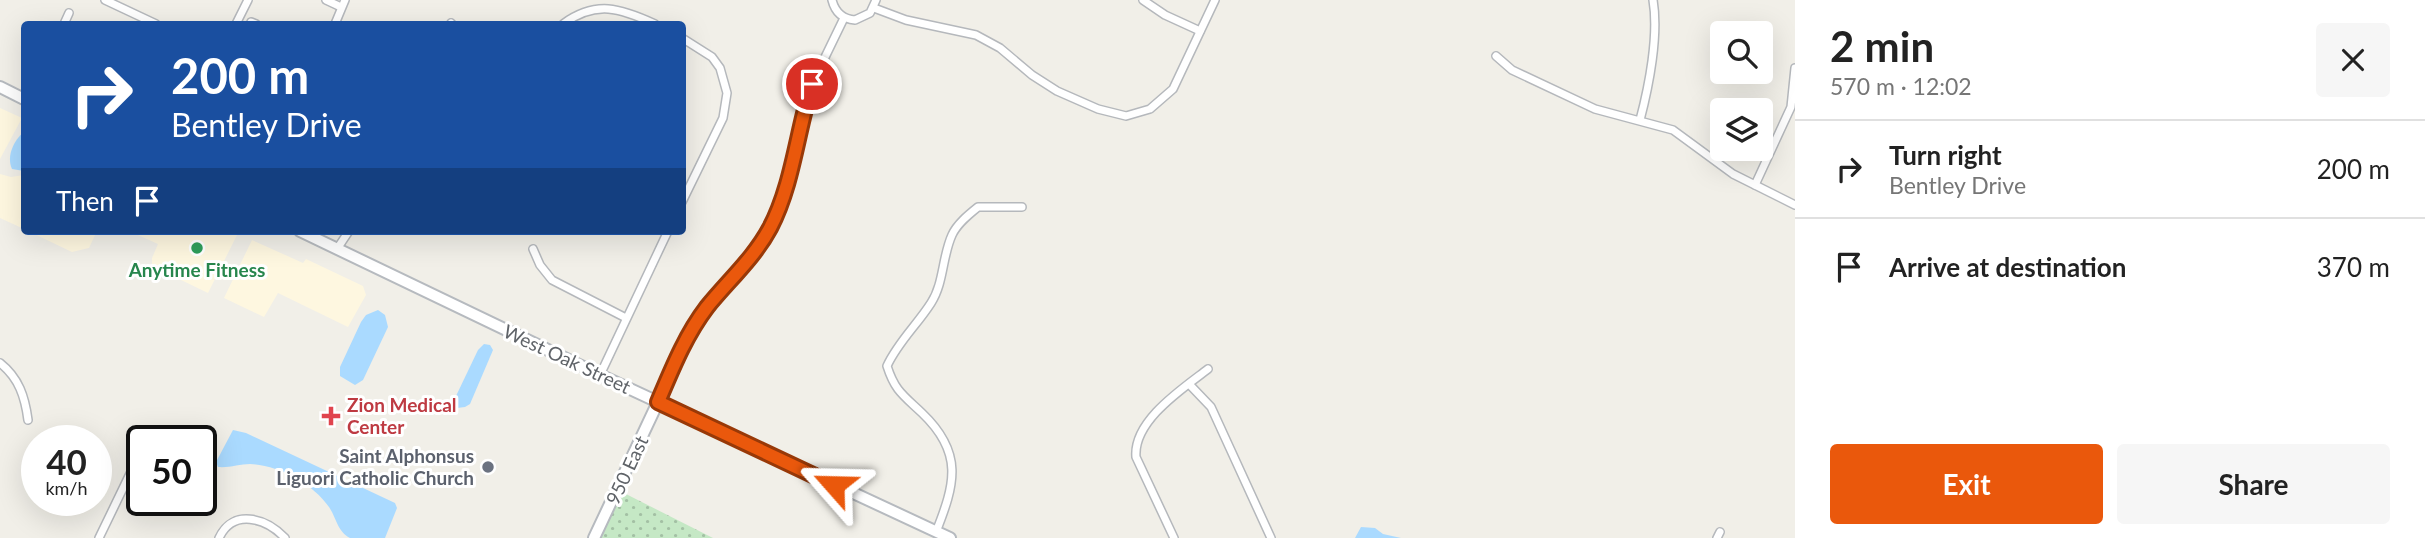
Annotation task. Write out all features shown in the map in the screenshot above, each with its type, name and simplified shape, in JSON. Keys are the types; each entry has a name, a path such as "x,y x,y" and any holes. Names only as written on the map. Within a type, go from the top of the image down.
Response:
{"main road":[{"path":"0,87 21,98"},
{"name":"West Oak Street","path":"308,235 950,538"},
{"name":"950 East","path":"594,538 658,402"}],"street":[{"path":"105,0 150,21"},
{"path":"238,21 248,0"},
{"path":"326,0 343,4 336,21"},
{"path":"580,0 585,9"},
{"path":"832,0 836,12 844,18 861,19 870,13 874,4 906,20 976,35 1000,48 1032,75 1057,91 1098,109 1126,116 1150,109 1166,97 1178,79 1215,0"},
{"path":"1143,0 1165,15 1200,31"},
{"path":"1640,120 1646,100 1653,37 1653,0"},
{"path":"567,21 585,9 618,8 648,21"},
{"path":"65,21 69,13"},
{"path":"658,402 685,339 706,308 757,248 770,228 785,191 812,84 844,18"},
{"path":"686,41 712,57 720,68 727,93 727,106 686,194"},
{"path":"1496,56 1512,70 1595,109 1660,125 1679,133 1726,170 1795,205"},
{"path":"1755,185 1789,113 1794,93 1795,68"},
{"path":"936,532 949,499 954,473 948,447 929,420 893,385 887,366 895,348 932,302 943,273 952,235 963,220 978,207 1022,207"},
{"path":"337,249 346,235"},
{"path":"600,375 666,235"},
{"path":"533,249 540,265 552,280 626,318"},
{"path":"0,363 8,369 25,399 27,420"},
{"path":"1174,538 1136,457 1136,447 1143,429 1166,402 1208,369"},
{"path":"1189,384 1211,407 1270,537"},
{"path":"99,538 126,482"},
{"path":"219,538 232,521 248,518 265,524 285,538"}],"shaded area":[{"path":"0,108 21,120 0,159"},
{"path":"0,174 11,177 21,175 21,228 0,218"},
{"path":"36,235 95,235 89,248 72,252"},
{"path":"138,235 237,235 208,293 152,266 152,258 158,244"},
{"path":"252,240 303,263 306,259 363,286 366,295 348,327 278,293 264,317 224,298"}],"green space":[{"path":"622,492 713,538 601,538"}],"water":[{"path":"21,135 21,170 12,169 10,164 17,139"},
{"path":"378,310 385,315 388,327 363,380 355,385 340,376 340,367 361,322 366,315"},
{"path":"484,344 490,345 493,350 470,404 457,408 454,403 456,396 478,350"},
{"path":"233,430 246,433 395,503 397,508 385,538 350,538 340,528 332,511 322,499 294,477 261,465 218,467 217,460"},
{"path":"1361,527 1375,528 1383,534 1401,538 1355,538"}],"place":[{"name":"Anytime Fitness","path":"197,248"},
{"name":"Zion Medical Center","path":"331,416"},
{"name":"Saint Alphonsus Liguori Catholic Church","path":"488,467"}],"route":[{"path":"812,84 785,191 770,228 757,248 706,308 685,339 658,402 834,485"}]}
